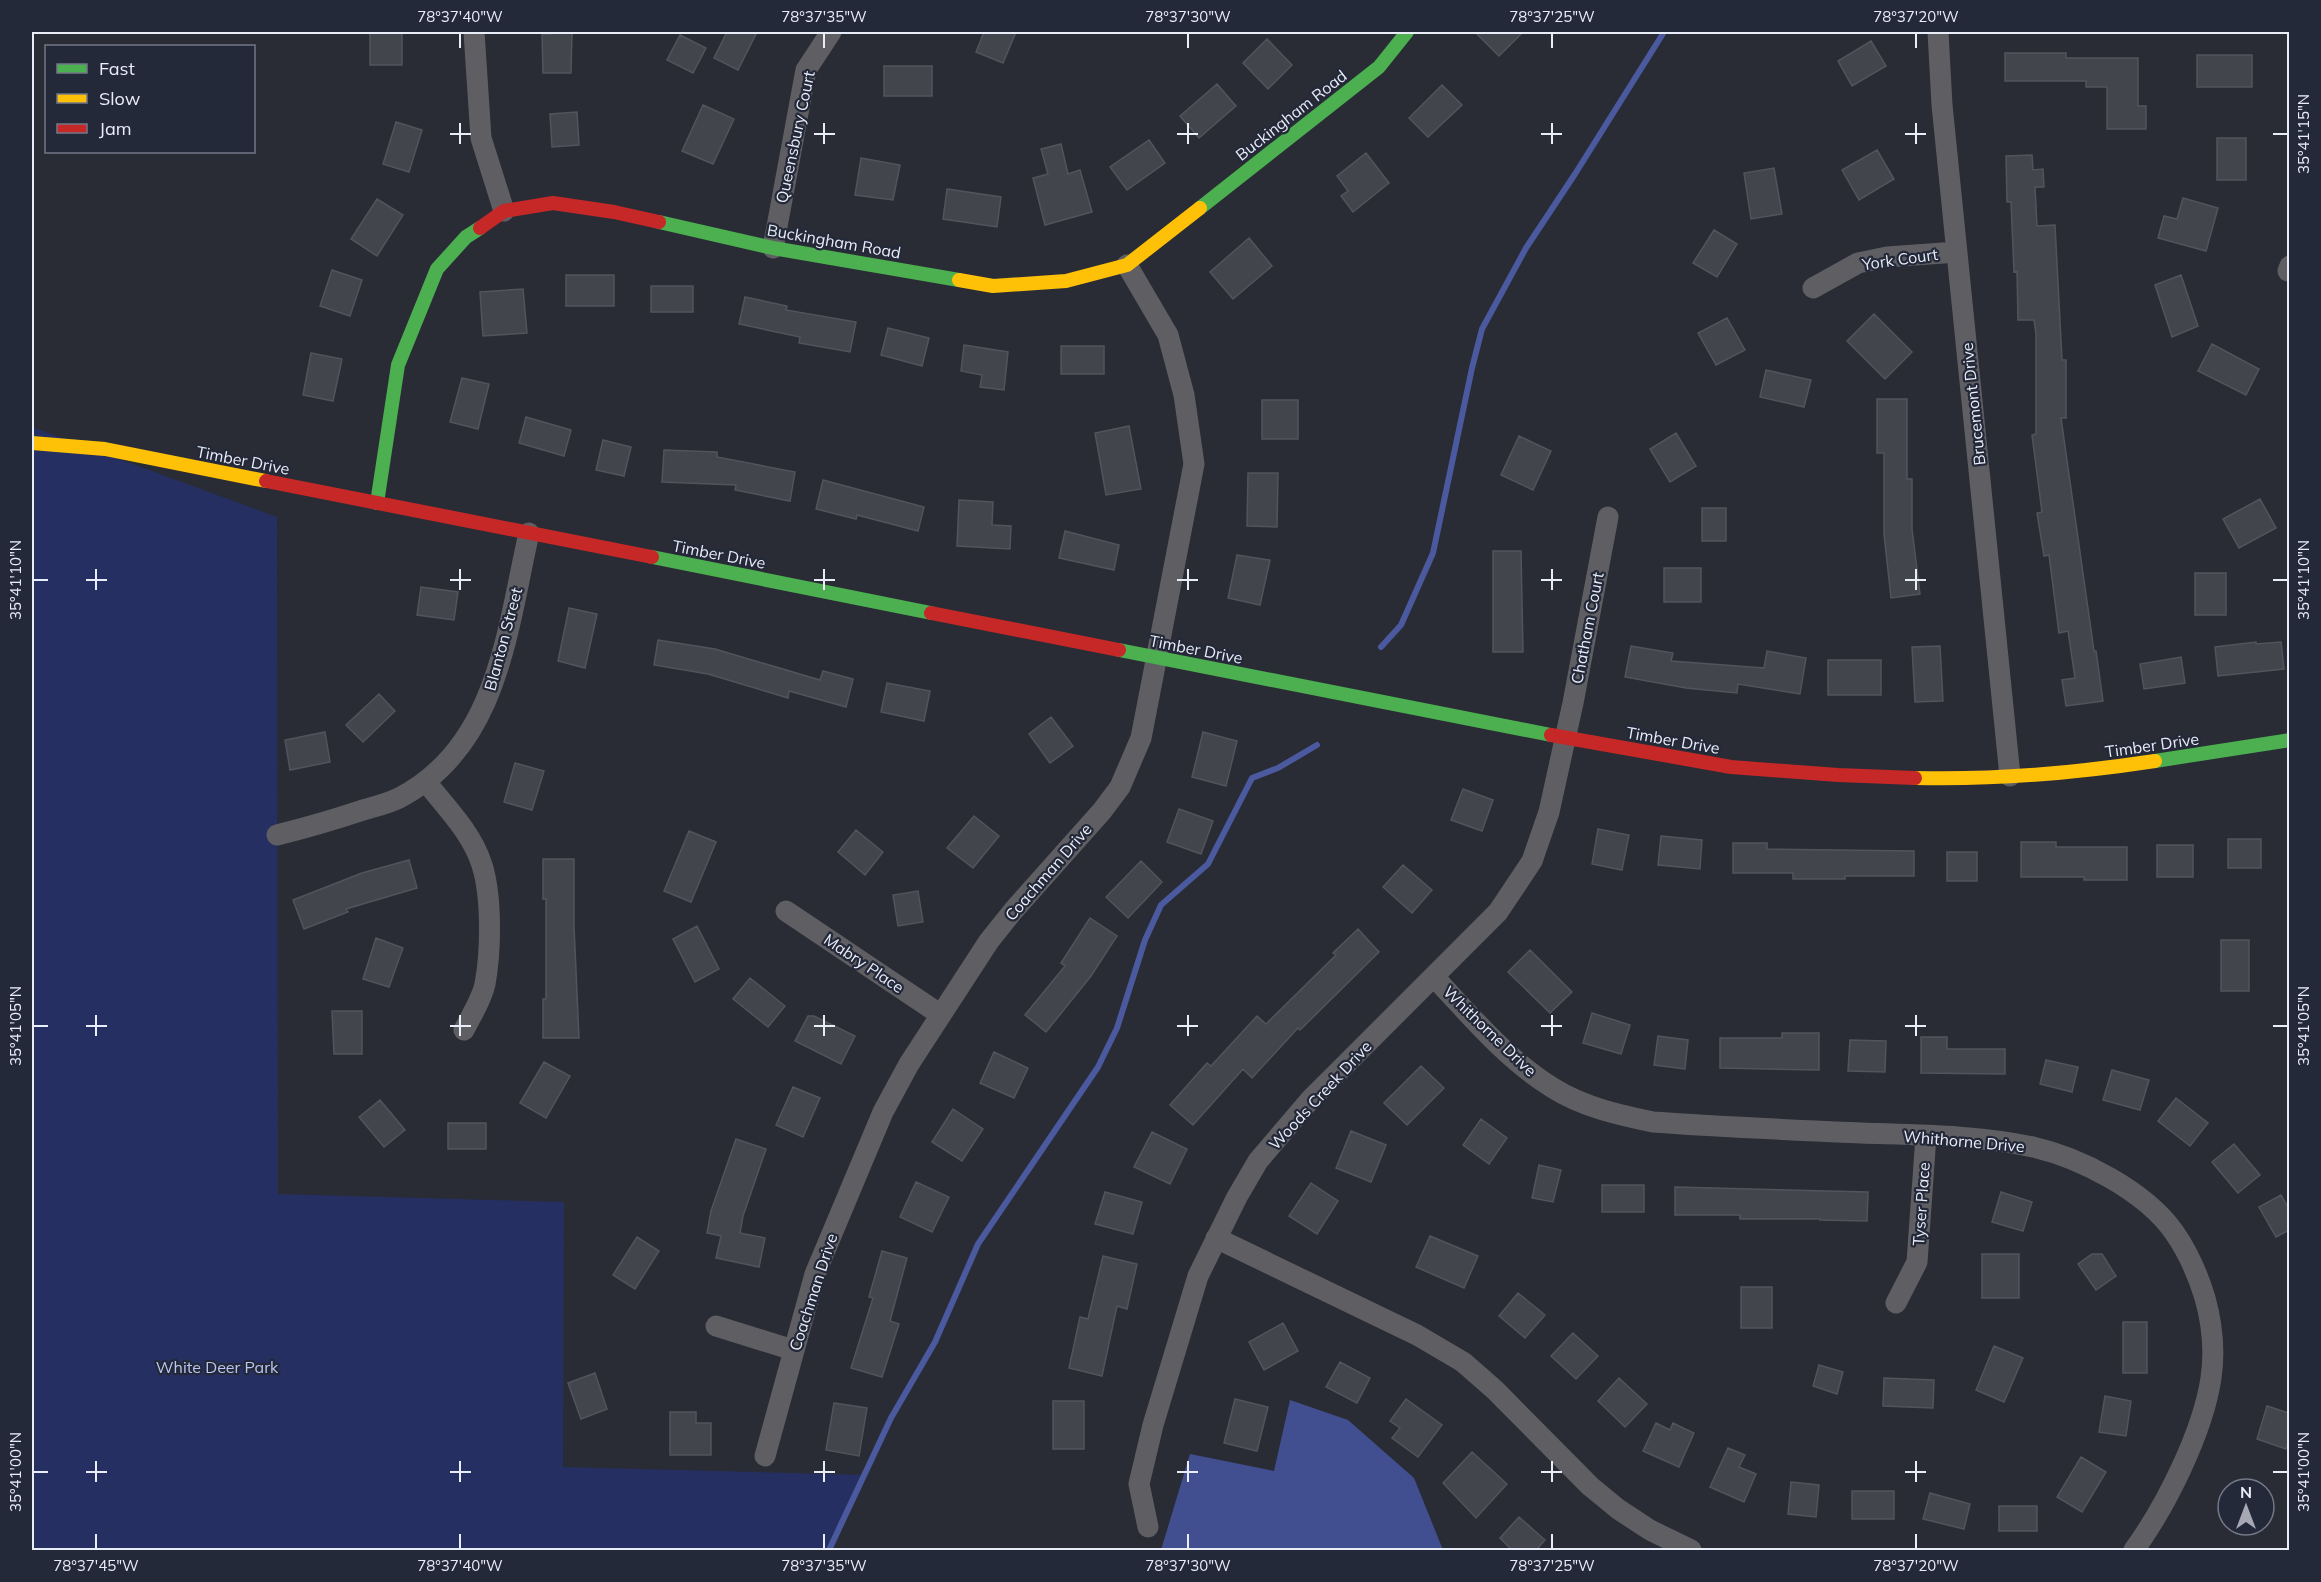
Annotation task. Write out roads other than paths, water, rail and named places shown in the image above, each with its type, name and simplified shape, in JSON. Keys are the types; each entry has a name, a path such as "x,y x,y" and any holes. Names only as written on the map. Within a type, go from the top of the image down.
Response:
{"main road":[{"name":"Buckingham Road","path":"376,503 398,365 437,269 466,237 504,211 553,202 614,212 773,248 993,286 1066,281 1127,266 1379,67 1407,32"},
{"name":"Timber Drive","path":"52,429 105,450"},
{"name":"Timber Drive","path":"32,443 105,450 1564,738 1731,767 1849,776 1929,778 2010,776 2134,765 2289,740"}],"street":[{"path":"474,32 481,138 504,211"},
{"name":"Queensbury Court","path":"773,248 806,70 831,32"},
{"name":"Brucemont Drive","path":"1938,32 1942,105 2010,776"},
{"name":"York Court","path":"1814,288 1858,263 1887,257 1957,252"},
{"name":"Coachman Drive","path":"765,1456 815,1274 883,1112 941,1015 1001,926 1102,811 1119,787 1141,738 1194,464 1184,395 1168,336 1127,266"},
{"name":"Chatham Court","path":"1564,738 1573,703 1608,517"},
{"name":"Blanton Street","path":"277,835 318,825 398,799 426,782 453,758 486,702 504,645 529,533"},
{"name":"Woods Creek Drive","path":"1148,1527 1139,1484 1164,1384 1198,1276 1237,1197 1265,1153 1310,1100 1498,912 1516,888 1532,861 1549,812 1564,738"},
{"path":"426,782 469,838 482,865 487,889 489,911 485,986 464,1030"},
{"name":"Mabry Place","path":"786,911 941,1015"},
{"name":"Whithorne Drive","path":"1434,977 1493,1038 1552,1088 1584,1104 1618,1115 1665,1123 1926,1136 1985,1140 2034,1147 2073,1160 2113,1179 2151,1207 2173,1231 2188,1255 2210,1314 2213,1346 2211,1378 2204,1409 2188,1451 2152,1525 2134,1551"},
{"name":"Tyser Place","path":"1896,1303 1917,1262 1926,1136"},
{"path":"1216,1238 1417,1335 1463,1362 1496,1390 1590,1486 1618,1509 1650,1530 1691,1551"},
{"path":"716,1326 793,1350"}],"waterway":[{"path":"1381,647 1401,625 1433,553 1482,329 1526,248 1664,32"},
{"path":"829,1550 891,1418 935,1342 978,1244 1098,1067 1117,1028 1145,940 1161,905 1208,864 1252,778 1278,768 1317,745"}],"park label":[{"name":"White Deer Park","path":"217,1367"}]}
